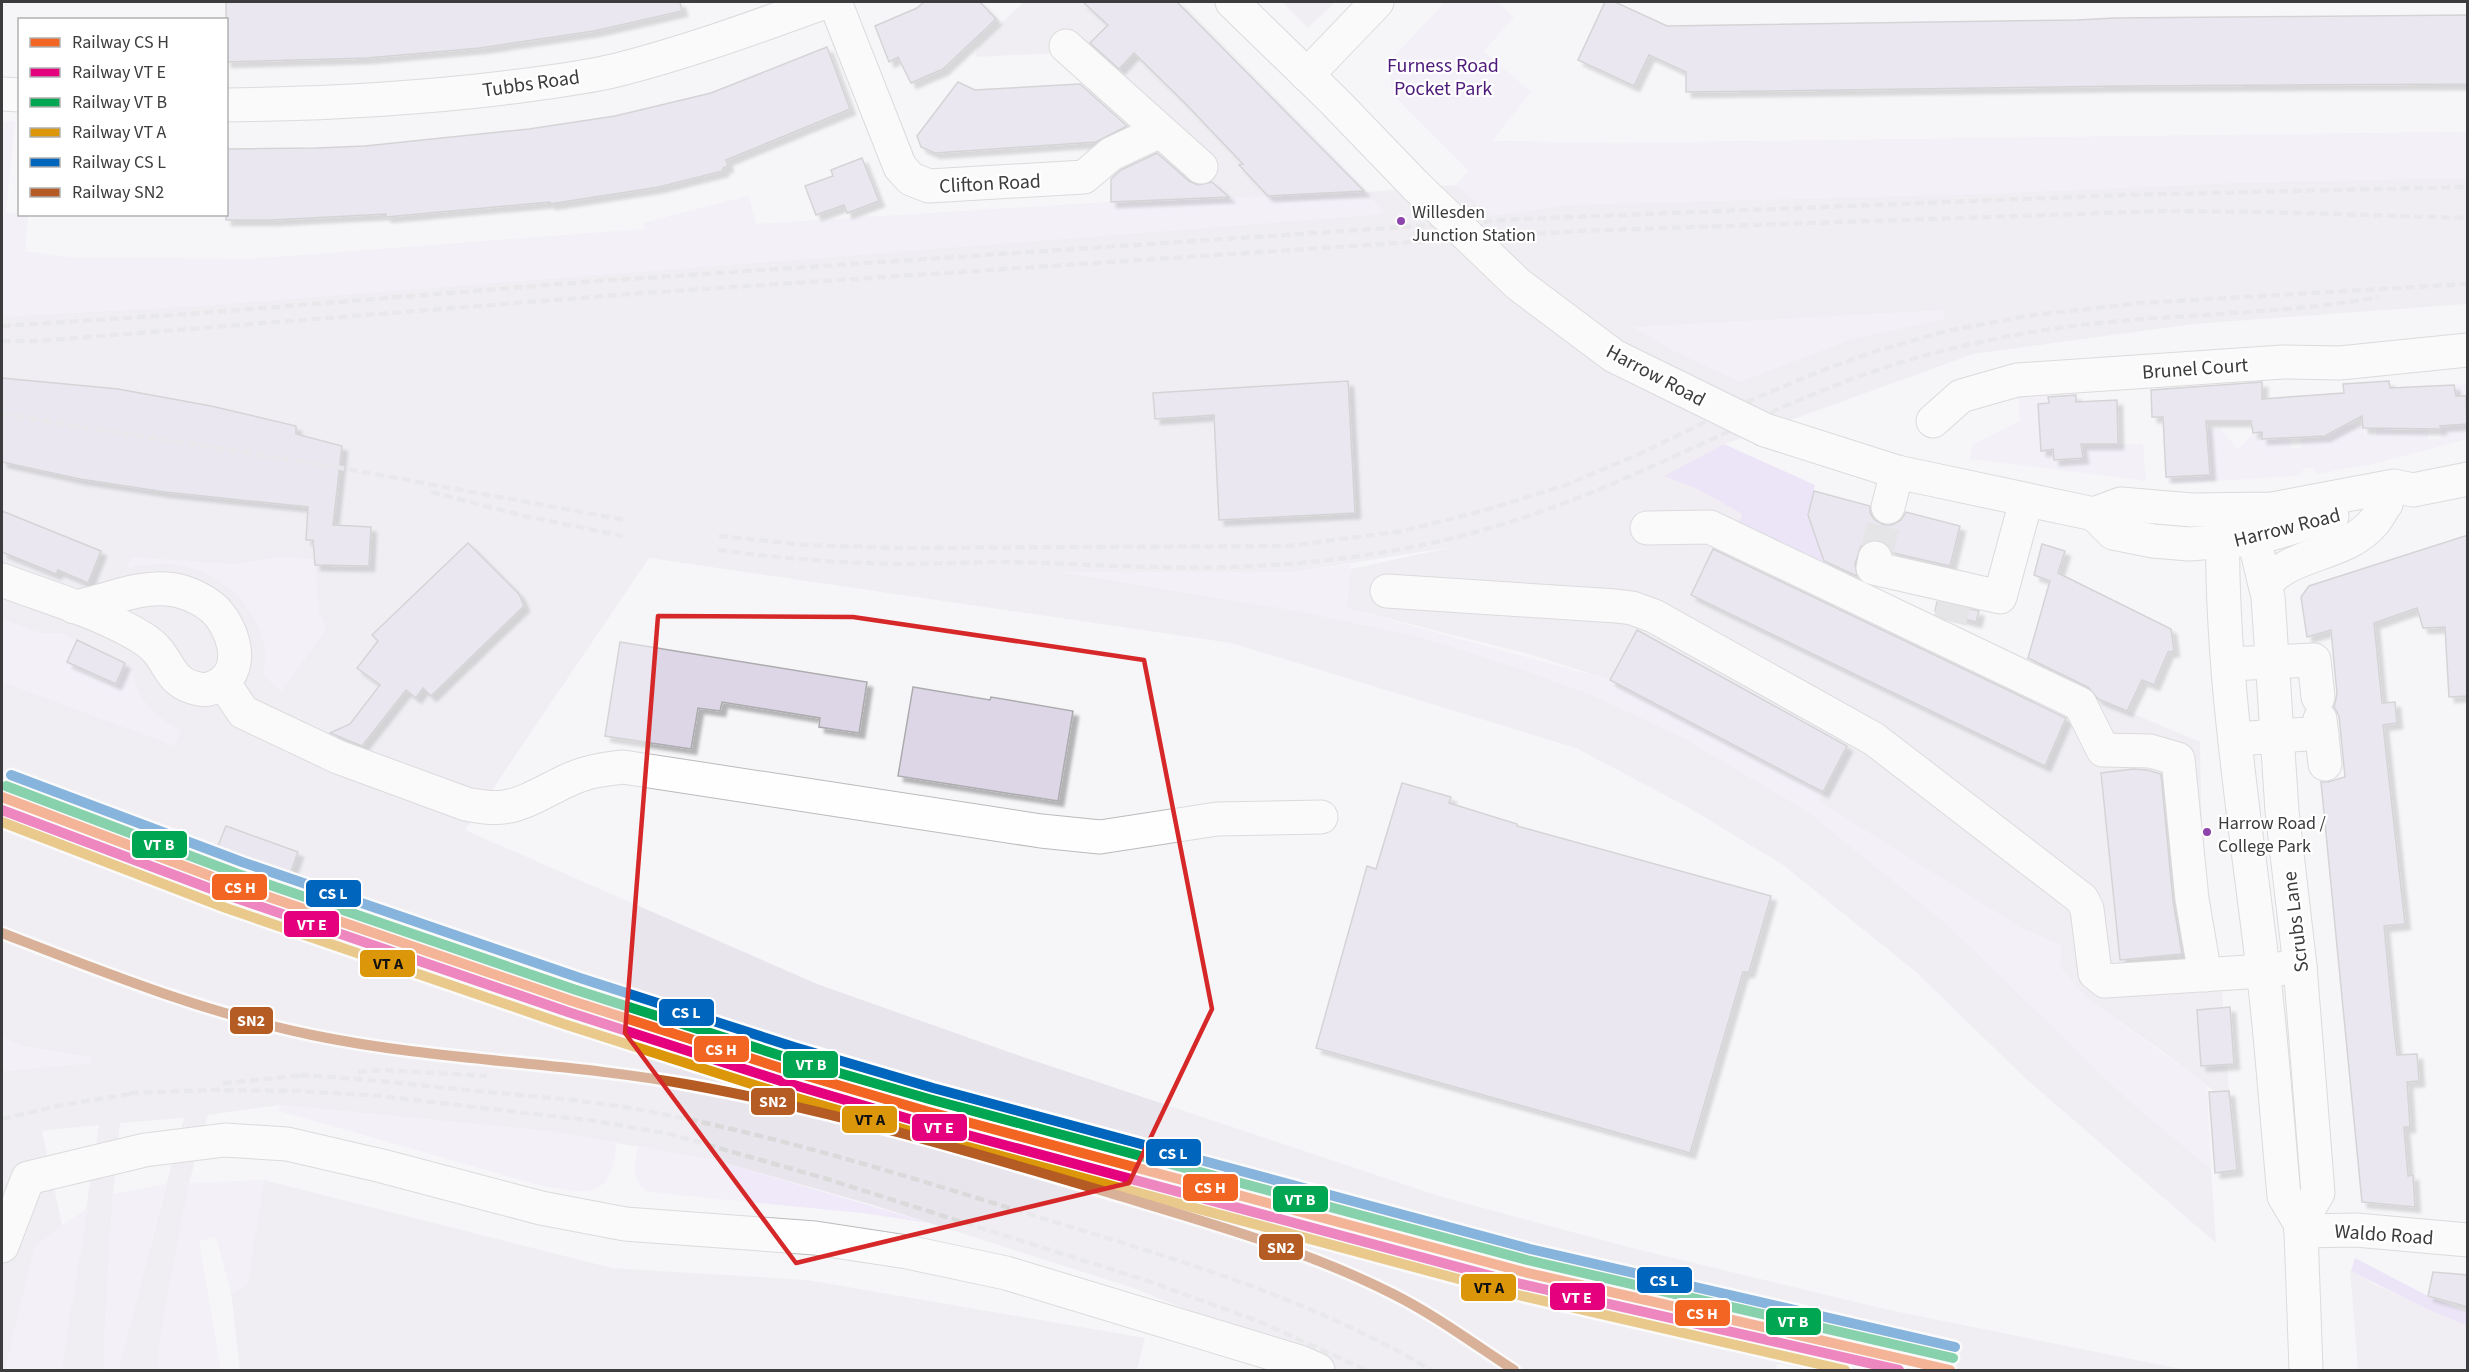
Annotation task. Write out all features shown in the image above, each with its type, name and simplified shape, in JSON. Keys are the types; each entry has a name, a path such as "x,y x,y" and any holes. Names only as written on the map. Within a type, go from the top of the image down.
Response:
{"main road":[{"name":"Tubbs Road","path":"228,105 306,104 421,97 555,81 615,70 699,48 825,2"},
{"name":"Clifton Road","path":"835,2 900,167 911,179 929,186 1084,177 1111,154 1160,131"},
{"name":"Harrow Road","path":"1232,2 1417,187 1518,284 1614,356 1765,430 1897,471 2026,501 2094,514 2113,533 2153,541 2189,544 2272,509 2394,486 2399,497 2468,479"},
{"path":"1307,75 1377,2"},
{"path":"1066,46 1201,167"},
{"path":"2,94 18,95"},
{"name":"Brunel Court","path":"1933,421 1961,396 2017,380 2283,362 2340,363 2468,350"},
{"path":"1888,507 1897,471"},
{"path":"2265,584 2274,573 2285,566 2352,539 2372,524 2399,497"},
{"path":"1938,601 1922,597 1874,563 1989,605 2026,501"},
{"name":"Scrubs Lane","path":"2238,525 2265,584 2268,597 2270,662 2282,811 2300,966 2318,1193 2301,1233"},
{"name":"Scrubs Lane","path":"2238,525 2223,590 2239,789 2263,971 2284,1196 2301,1233 2306,1371"},
{"path":"1647,528 1710,527 2080,704 2103,750 2150,751 2178,759 2192,899 2205,975"},
{"path":"2,580 74,607 103,617 145,640 158,650 174,678 183,686 202,690 212,688 223,681 234,664 233,642 222,620 214,609 202,600 170,589 154,588 74,607"},
{"path":"1387,591 1616,606 1632,608 1654,616 1874,740 2082,899 2087,909 2095,973 2099,978 2112,982 2238,971 2263,971 2300,966"},
{"path":"2229,664 2314,660 2321,728 2276,736 2235,739"},
{"path":"223,681 243,712 285,732 338,757 466,804 489,807 504,807 519,803 575,777 599,769 623,767 1041,831 1100,837 1217,819 1322,817"},
{"path":"2,1246 28,1179 145,1150 225,1140 287,1144 541,1208 625,1224 815,1238 907,1252 1006,1273 1300,1362 1318,1371"},
{"name":"Waldo Road","path":"2301,1233 2356,1230 2468,1240"}],"highlighted area":[{"path":"658,616 853,617 1144,660 1212,1009 1129,1183 796,1263 625,1033"}],"shaded area":[{"path":"1024,2 1177,2 1365,192 1456,185 1491,141 1615,143 2468,132 2467,304 2194,324 1973,354 1725,444 1665,476 1695,488 1742,514 1738,524 2014,658 2200,742 2203,897 2222,989 2230,1103 2159,1049 2087,999 2059,966 2062,946 2021,928 1818,801 1822,793 1610,680 1529,654 1346,608 1351,569 1452,547 1294,572 1068,573 1294,610 1421,637 1522,669 1597,697 1684,738 1807,811 1948,925 2127,1099 2211,1169 2216,1243 2026,1079 1916,972 1783,865 1691,809 1576,748 1231,643 649,558 465,830 817,984 1020,1056 1439,1196 1632,1248 1889,1310 2186,1370 1808,1370 1777,1364 1775,1370 1337,1370 1133,1288 873,1205 714,1160 546,1131 280,1105 208,1115 189,1183 161,1333 158,1370 118,1370 184,1118 120,1123 113,1194 104,1342 105,1370 61,1370 99,1125 42,1131 62,1225 35,1247 5,1370 2,1370 2,1071 91,1063 89,1057 23,1046 2,1038 2,250 73,258 252,259 645,229 644,223 748,196 756,224 1111,202 1111,167 1137,133 1138,118 1062,53 976,57 977,46"},
{"path":"1282,2 1335,2 1308,28"},
{"path":"1724,444 1815,485 1808,515 1827,567 1738,525 1742,514 1695,488 1664,476"},
{"path":"264,1180 612,1268 807,1280 1145,1338 1137,1370 240,1370 231,1293 247,1286"},
{"path":"2355,1258 2428,1296 2467,1312 2467,1326 2351,1271"},
{"path":"2350,1269 2374,1284 2467,1326 2467,1370 2358,1370"}],"green space":[{"name":"Furness Road Pocket Park","path":"1445,2 1497,2 1514,17 1484,51 1531,92 1492,141 1615,143 2467,132 2467,178 2239,183 1988,194 1571,205 1491,216 1456,185 1469,171 1392,94 1388,63"},
{"path":"2,121 15,122 6,212 28,216 25,251 73,258 252,259 645,229 644,223 748,196 756,224 1111,202 1314,194 1320,188 1326,194 1365,192 1387,214 201,306 2,317"},
{"path":"1943,310 1945,319 1852,339 1740,382 1674,351 1633,327"},
{"path":"2467,384 2467,424 2466,396 2456,396 2454,385"},
{"path":"2048,393 2049,403 2038,404 2041,450 2053,449 2054,460 2082,458 2080,431 2097,444 2143,444 2146,481 1970,459 1972,445 2020,421 2018,394"},
{"path":"2363,424 2365,436 2376,435 2376,428 2427,428 2428,439 2441,439 2440,426 2467,424 2467,439 2377,463 2318,474 2312,468 2304,469 2298,476 2168,484 2166,477 2210,475 2207,429 2221,429 2238,450 2253,433 2262,439 2289,436 2291,448 2301,448 2301,436 2336,433 2336,426"},
{"path":"131,557 234,564 277,557 315,559 319,611 326,630 281,691 263,675 265,655 261,635 254,618 232,591 203,572 186,567 164,564 127,568"},
{"path":"1351,564 1346,608 1610,680 1823,792 1818,801 2021,928 2062,946 2059,966 2087,999 2207,1085 2211,1169 2127,1099 1948,925 1807,811 1684,738 1597,697 1522,669 1421,637 1294,610 1063,572 1294,572"},
{"path":"2,619 40,633 60,633 77,640 67,662 115,684 125,663 132,666 137,687 147,704 162,719 181,730 175,746 2,682"},
{"path":"2,1038 23,1046 90,1057 91,1063 2,1071"},
{"path":"280,1105 539,1130 616,1142 615,1156 611,1171 604,1183 591,1190 565,1190 517,1179 278,1111"},
{"path":"638,1146 714,1160 929,1223 862,1213 648,1192 638,1183 636,1177"},
{"path":"264,1180 247,1286 231,1293 216,1237 199,1241 221,1370 158,1370 161,1333 189,1183"},
{"path":"166,1184 118,1370 105,1370 104,1342 113,1194"},
{"path":"88,1208 61,1370 5,1370 35,1246"}],"building":[{"path":"226,2 680,2 682,11 594,31 480,48 367,58 228,62 228,18 226,18"},
{"path":"924,2 980,2 996,19 943,69 911,83 898,57 889,62 875,26 917,8"},
{"path":"1083,2 1177,2 1364,191 1268,196 1239,165 1243,164 1134,53 1119,69 1090,43 1108,25"},
{"path":"1605,2 1615,2 1667,26 2114,18 2468,15 2468,84 1686,92 1686,72 1649,55 1634,86 1578,60"},
{"path":"827,47 850,109 726,160 728,166 723,168 723,171 659,187 550,204 550,202 386,217 386,214 226,220 228,216 228,149 365,146 529,129 615,116 711,93"},
{"path":"958,82 975,90 1080,84 1127,126 1096,142 935,153 921,147 917,136"},
{"path":"1157,153 1189,181 1198,185 1212,182 1229,197 1111,202 1111,179 1121,170"},
{"path":"862,158 879,201 847,213 844,205 816,215 805,186 833,176 831,170"},
{"path":"2,378 118,389 211,406 296,426 296,434 342,446 333,525 371,527 369,566 315,565 313,540 306,540 308,507 165,492 80,479 2,462"},
{"path":"1348,381 1355,513 1219,520 1214,415 1155,419 1153,393"},
{"path":"2389,381 2390,388 2454,385 2456,396 2466,396 2467,424 2440,426 2441,429 2363,428 2362,416 2325,436 2262,439 2262,432 2253,433 2251,421 2206,421 2210,475 2166,477 2163,417 2152,417 2151,390 2262,382 2262,399 2344,393 2343,384"},
{"path":"2076,395 2076,402 2117,400 2118,444 2081,444 2083,458 2054,460 2053,449 2041,451 2038,404 2049,403 2048,397"},
{"path":"1814,491 1870,506 1870,513 1875,520 1884,525 1892,525 1901,520 1906,512 1960,526 1950,566 1893,553 1888,544 1878,540 1868,540 1861,546 1855,564 1857,576 1824,561 1808,515"},
{"path":"2,511 101,551 88,583 58,570 56,574 2,552"},
{"path":"2468,535 2468,696 2449,697 2445,627 2423,628 2417,608 2374,623 2382,703 2395,702 2397,723 2383,725 2405,924 2384,926 2394,1030 2397,1055 2417,1054 2419,1081 2407,1082 2410,1127 2404,1127 2408,1176 2413,1175 2415,1207 2362,1202 2321,782 2345,777 2339,716 2334,707 2337,694 2331,630 2307,637 2301,597 2309,586"},
{"path":"468,543 519,594 524,606 431,696 423,688 416,698 406,690 362,746 330,733 350,724 380,685 357,668 378,641 372,635"},
{"path":"2042,544 2065,551 2058,573 2171,629 2174,651 2168,652 2154,685 2142,680 2127,711 2098,699 2088,687 2028,658 2050,581 2034,575"},
{"path":"1713,549 2066,718 2045,766 1691,595"},
{"path":"1937,602 1979,611 1976,622 1935,611"},
{"path":"1637,630 1847,746 1823,792 1610,680"},
{"path":"77,640 125,663 116,684 67,662"},
{"path":"620,642 867,682 859,733 819,727 820,718 722,702 720,711 698,708 691,749 605,736"},
{"path":"913,687 1073,711 1058,801 898,776"},
{"path":"2133,769 2161,774 2173,901 2182,954 2120,960 2101,773"},
{"path":"1402,783 1451,797 1449,803 1517,824 1517,826 1771,896 1749,972 1743,972 1690,1153 1316,1048 1367,866 1376,869"},
{"path":"226,826 298,852 289,877 216,851"},
{"path":"2230,1007 2234,1064 2201,1066 2197,1010"},
{"path":"2229,1091 2237,1170 2215,1173 2209,1092"},
{"path":"2433,1272 2468,1275 2468,1307 2428,1296"}],"tunnel":[{"path":"1875,558 1888,507"},
{"path":"1938,601 1979,612"}],"railway":[{"path":"2,326 202,313 585,282 1522,219 2124,195 2468,187"},
{"path":"2,341 38,341 643,293 1579,231 2164,211 2468,218"},
{"path":"719,536 808,545 897,548 1288,546 1403,531 1482,511 1566,485 1639,454 1751,400 1818,372 1870,353 1946,331 2033,315 2141,303 2468,284"},
{"path":"718,550 808,560 912,564 1009,562 1148,567 1231,567 1346,558 1422,545 1534,514 1633,475 1828,388 1930,354 2005,337 2081,325 2268,311 2379,297"},
{"path":"2,414 336,467 625,520"},
{"path":"431,492 524,516 623,536"},
{"path":"358,1072 383,1070 487,1076"},
{"path":"300,1075 382,1081 609,1105 684,1118 792,1144 953,1190 1202,1268 1342,1323 1431,1370"},
{"path":"223,1083 307,1075"},
{"path":"130,1093 210,1090 299,1091 380,1096 595,1121 670,1134 827,1179 1148,1281 1263,1323 1366,1370"},
{"path":"2,1119 61,1105 137,1093"}],"transit line":[{"path":"11,775 242,862 580,978 794,1047 933,1088 1530,1249 1955,1347"},
{"path":"6,786 238,874 576,990 791,1059 929,1099 1527,1260 1953,1358"},
{"path":"2,797 234,885 572,1001 787,1070 926,1111 1524,1272 1950,1370"},
{"path":"2,810 230,896 568,1012 784,1082 923,1123 1521,1284 1899,1370"},
{"path":"2,822 226,908 564,1024 780,1093 920,1134 1518,1295 1845,1370"}],"rail line":[{"name":"SN2","path":"2,933 116,977 272,1026 406,1051 597,1071 691,1085 795,1106 999,1160 1211,1224 1322,1262 1409,1302 1514,1370"}],"place":[{"name":"Willesden Junction Station","path":"1401,221"},
{"name":"Harrow Road / College Park","path":"2207,832"}]}
